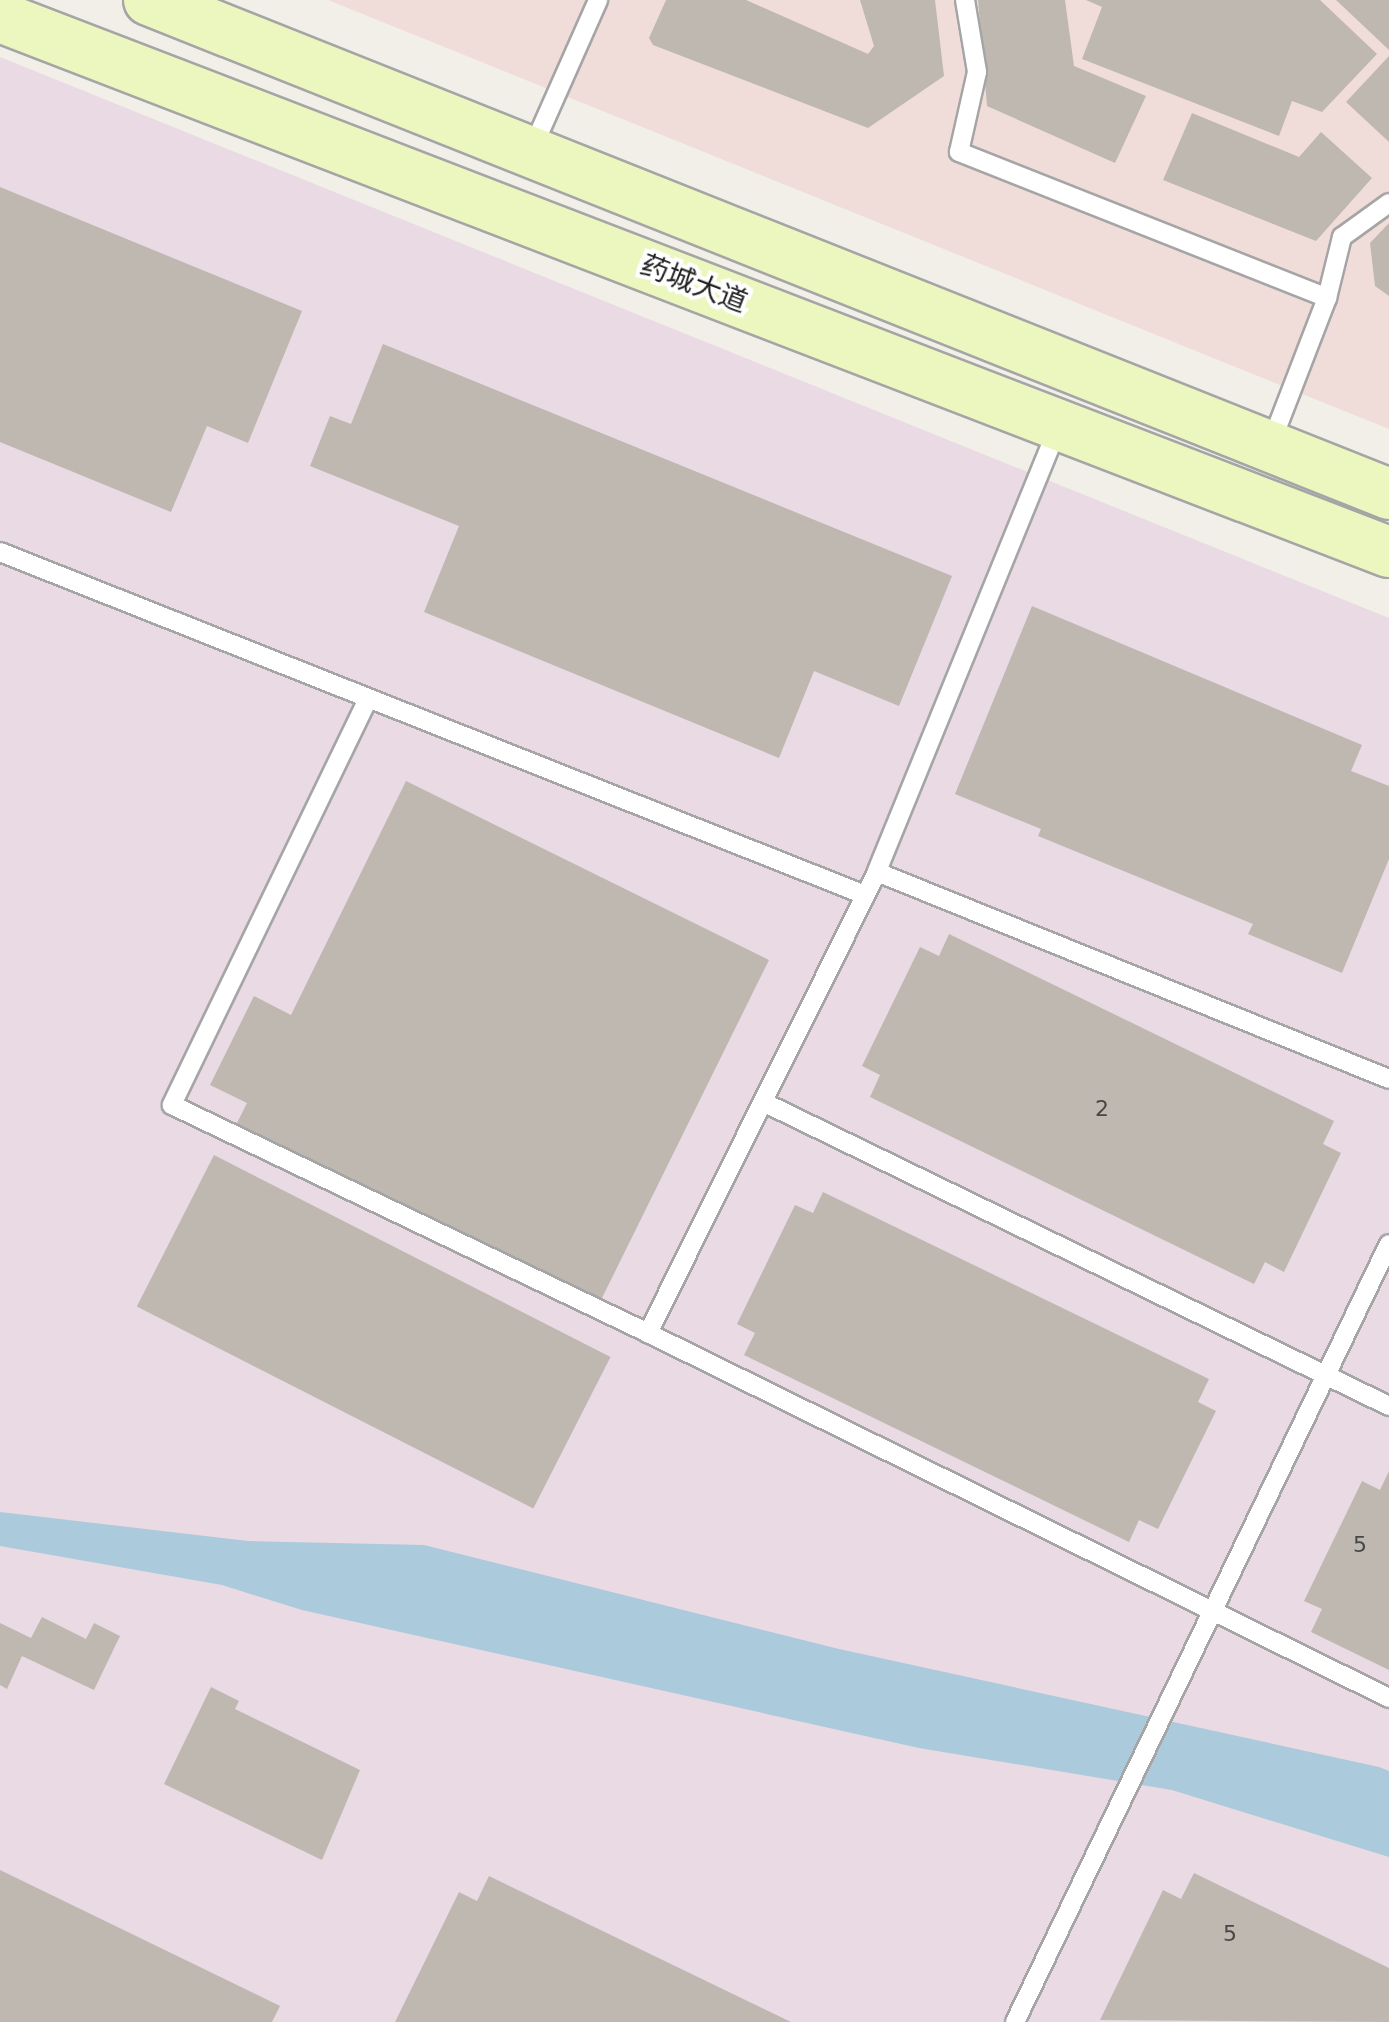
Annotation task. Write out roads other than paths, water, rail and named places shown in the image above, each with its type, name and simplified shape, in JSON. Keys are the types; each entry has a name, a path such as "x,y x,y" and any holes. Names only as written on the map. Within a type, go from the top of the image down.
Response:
{"main road":[{"path":"149,0 1389,494"},
{"name":"药城大道","path":"0,17 1389,552"}],"lane":[{"path":"531,152 598,0"},
{"path":"965,0 977,72 960,152 1327,298"},
{"path":"1270,447 1327,298 1342,237 1389,203"},
{"path":"648,1333 877,872 1060,425"},
{"path":"0,552 865,895"},
{"path":"368,699 172,1105 648,1333 1389,1698"},
{"path":"877,872 1389,1079"},
{"path":"763,1102 1389,1406"},
{"path":"1015,2022 1389,1244"}],"water":[{"path":"0,1512 248,1541 424,1545 839,1649 1379,1767 1389,1771 1389,1857 1172,1790 919,1748 302,1610 222,1585 0,1546"}]}
